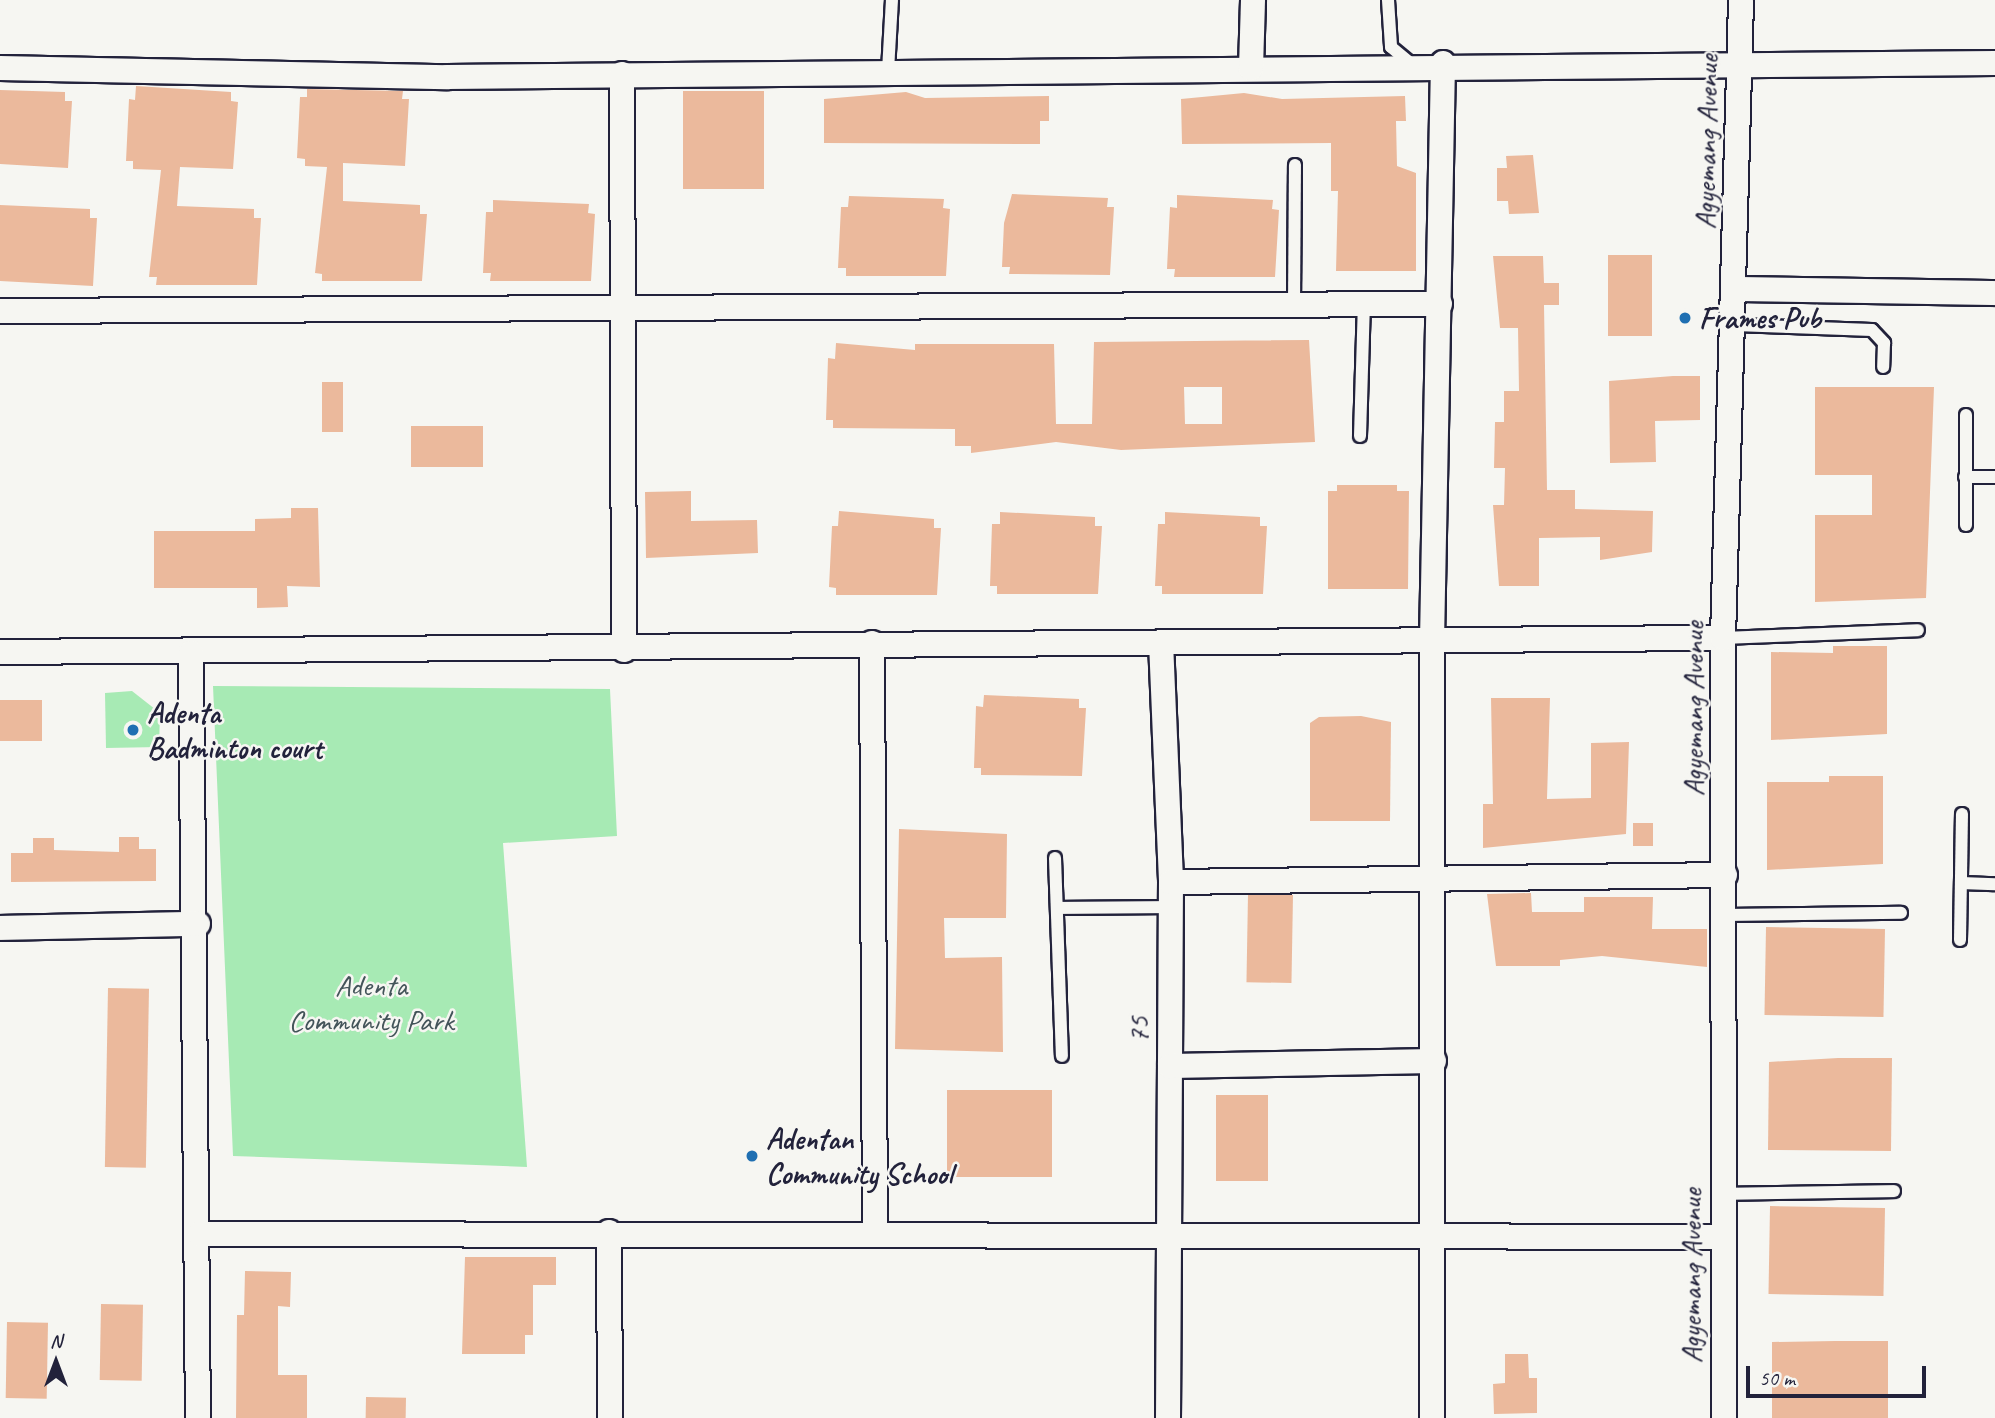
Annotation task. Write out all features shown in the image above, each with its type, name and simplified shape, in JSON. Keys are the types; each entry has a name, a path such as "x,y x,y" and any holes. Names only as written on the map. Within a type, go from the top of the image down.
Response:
{"street":[{"path":"1251,68 1253,0"},
{"name":"Agyemang Avenue","path":"1724,1418 1721,1237 1725,915 1723,638 1735,325 1741,0"},
{"path":"1432,1418 1436,879 1432,641 1443,63"},
{"path":"0,68 622,74 1251,68 1443,63 1995,63"},
{"path":"622,74 624,650"},
{"path":"1736,289 1995,293"},
{"path":"0,312 622,313 1440,304"},
{"path":"0,652 624,650 872,643 1723,638"},
{"name":"75","path":"1161,642 1171,882 1168,1418"},
{"path":"872,643 875,1233"},
{"path":"191,653 198,925 198,1418"},
{"path":"1171,882 1725,875"},
{"path":"0,928 198,925"},
{"path":"1170,1066 1434,1061"},
{"path":"609,1232 610,1418"},
{"path":"200,1234 609,1232 1721,1237"}],"lane":[{"path":"888,71 892,0"},
{"path":"1388,0 1391,47 1411,64"},
{"path":"1294,305 1296,165"},
{"path":"1360,436 1364,304"},
{"path":"1735,325 1872,330 1885,343 1883,367"},
{"path":"1966,415 1966,525"},
{"path":"1965,477 1995,477"},
{"path":"1723,638 1919,630"},
{"path":"1961,940 1962,814"},
{"path":"1055,858 1062,1056"},
{"path":"1961,883 1995,884"},
{"path":"1057,908 1170,907"},
{"path":"1725,915 1901,913"},
{"path":"1722,1194 1894,1191"}],"green space":[{"name":"Adenta Community Park","path":"213,686 610,689 617,836 503,843 527,1167 233,1156"},
{"name":"Adenta Badminton court","path":"132,691 160,713 159,747 106,748 105,693"}],"building":[{"path":"136,86 231,92 231,101 238,102 233,169 180,167 177,206 254,209 254,218 261,218 257,285 156,285 157,277 149,277 161,170 133,169 133,161 126,161 129,99 135,100"},
{"path":"307,89 403,91 402,99 409,99 405,166 343,163 343,201 420,205 420,214 427,214 422,281 322,281 322,274 315,273 327,167 305,166 305,159 297,158 300,97 307,97"},
{"path":"0,90 65,92 65,101 72,101 68,168 0,164"},
{"path":"683,91 764,91 764,189 683,189"},
{"path":"906,92 925,98 1049,96 1049,121 1040,121 1040,144 824,143 824,99"},
{"path":"1244,93 1282,99 1405,96 1406,121 1396,121 1397,166 1416,173 1416,271 1336,271 1338,191 1331,191 1331,143 1182,144 1181,99"},
{"path":"1533,155 1539,213 1509,214 1508,201 1497,201 1497,168 1507,168 1506,156"},
{"path":"1012,194 1108,198 1107,207 1114,207 1110,275 1009,274 1010,267 1002,267 1004,223"},
{"path":"1177,195 1273,200 1272,209 1279,210 1275,277 1174,277 1175,269 1167,269 1170,207 1177,208"},
{"path":"849,196 944,199 943,208 950,209 946,276 846,276 846,268 838,268 841,207 848,207"},
{"path":"493,200 589,204 588,213 595,214 591,281 490,281 491,273 483,273 486,212 493,212"},
{"path":"0,205 90,209 90,218 97,218 93,286 0,281"},
{"path":"1608,255 1652,255 1652,336 1608,336"},
{"path":"1493,256 1543,256 1544,283 1559,283 1559,305 1544,305 1547,490 1575,490 1575,509 1653,511 1652,552 1600,560 1600,537 1539,538 1539,586 1499,586 1493,505 1504,505 1505,468 1494,468 1495,422 1504,422 1504,391 1519,391 1518,328 1500,328"},
{"path":"1309,340 1315,442 1121,450 1056,442 971,453 971,446 955,446 955,429 833,428 833,420 826,420 828,358 835,359 836,343 915,350 915,344 1054,344 1056,424 1092,424 1094,342","holes":["1184,387 1222,387 1222,424 1185,424"]},
{"path":"1700,376 1700,420 1655,421 1656,462 1610,463 1609,381"},
{"path":"322,382 343,382 343,432 322,432"},
{"path":"1815,387 1934,387 1926,598 1815,602 1815,515 1872,515 1872,475 1815,475"},
{"path":"411,426 483,426 483,467 411,467"},
{"path":"1337,485 1397,485 1397,491 1409,491 1408,589 1328,589 1328,491 1337,491"},
{"path":"691,491 691,521 757,520 758,553 646,558 645,492"},
{"path":"291,508 318,508 320,587 287,586 288,607 257,608 257,588 154,588 154,531 255,531 255,519 291,518"},
{"path":"839,511 934,519 934,528 941,528 937,595 836,595 836,588 829,587 832,526 838,526"},
{"path":"1000,512 1095,517 1095,526 1102,526 1098,594 997,594 997,586 990,586 992,524 1000,524"},
{"path":"1165,512 1260,517 1260,526 1267,526 1263,594 1162,594 1162,586 1155,586 1158,524 1165,524"},
{"path":"1833,646 1887,646 1887,734 1771,740 1771,652 1833,653"},
{"path":"984,695 1079,699 1079,708 1086,708 1082,776 981,775 981,768 974,768 976,706 983,707"},
{"path":"1491,698 1550,698 1547,799 1591,798 1591,743 1629,742 1626,834 1483,848 1483,804 1493,804"},
{"path":"0,700 42,700 42,741 0,741"},
{"path":"1361,716 1391,722 1390,821 1310,821 1310,723 1319,717"},
{"path":"1829,776 1883,776 1883,864 1767,870 1767,782 1829,782"},
{"path":"1633,823 1653,823 1653,846 1633,846"},
{"path":"899,829 1007,834 1006,918 944,918 945,958 1002,957 1003,1052 895,1049"},
{"path":"119,837 139,837 139,849 156,849 156,881 11,882 11,853 33,853 33,838 54,838 54,850 119,852"},
{"path":"1531,893 1532,912 1584,912 1584,897 1653,897 1652,929 1707,929 1707,967 1602,956 1560,960 1560,966 1496,966 1487,894"},
{"path":"1248,894 1293,895 1291,983 1246,982"},
{"path":"1766,927 1885,929 1883,1017 1764,1015"},
{"path":"108,988 149,989 146,1168 105,1167"},
{"path":"1892,1058 1891,1151 1768,1150 1769,1062"},
{"path":"947,1090 1052,1090 1052,1177 947,1177"},
{"path":"1216,1095 1268,1095 1268,1181 1216,1181"},
{"path":"1770,1206 1885,1208 1883,1296 1768,1294"},
{"path":"465,1257 556,1257 556,1285 533,1285 533,1335 525,1335 525,1354 462,1354"},
{"path":"245,1271 291,1272 290,1307 278,1306 278,1375 307,1375 307,1418 236,1418 237,1315 244,1315"},
{"path":"101,1304 143,1305 142,1381 100,1380"},
{"path":"7,1322 48,1323 47,1399 6,1398"},
{"path":"1888,1341 1888,1418 1772,1418 1772,1342"},
{"path":"1505,1354 1528,1354 1529,1378 1537,1378 1537,1413 1494,1414 1493,1384 1505,1383"},
{"path":"366,1397 406,1398 406,1418 366,1418"}],"place":[{"name":"Frames Pub","path":"1685,318"},
{"name":"Adenta Badminton court","path":"133,730"},
{"name":"Adentan Community School","path":"752,1156"}]}
